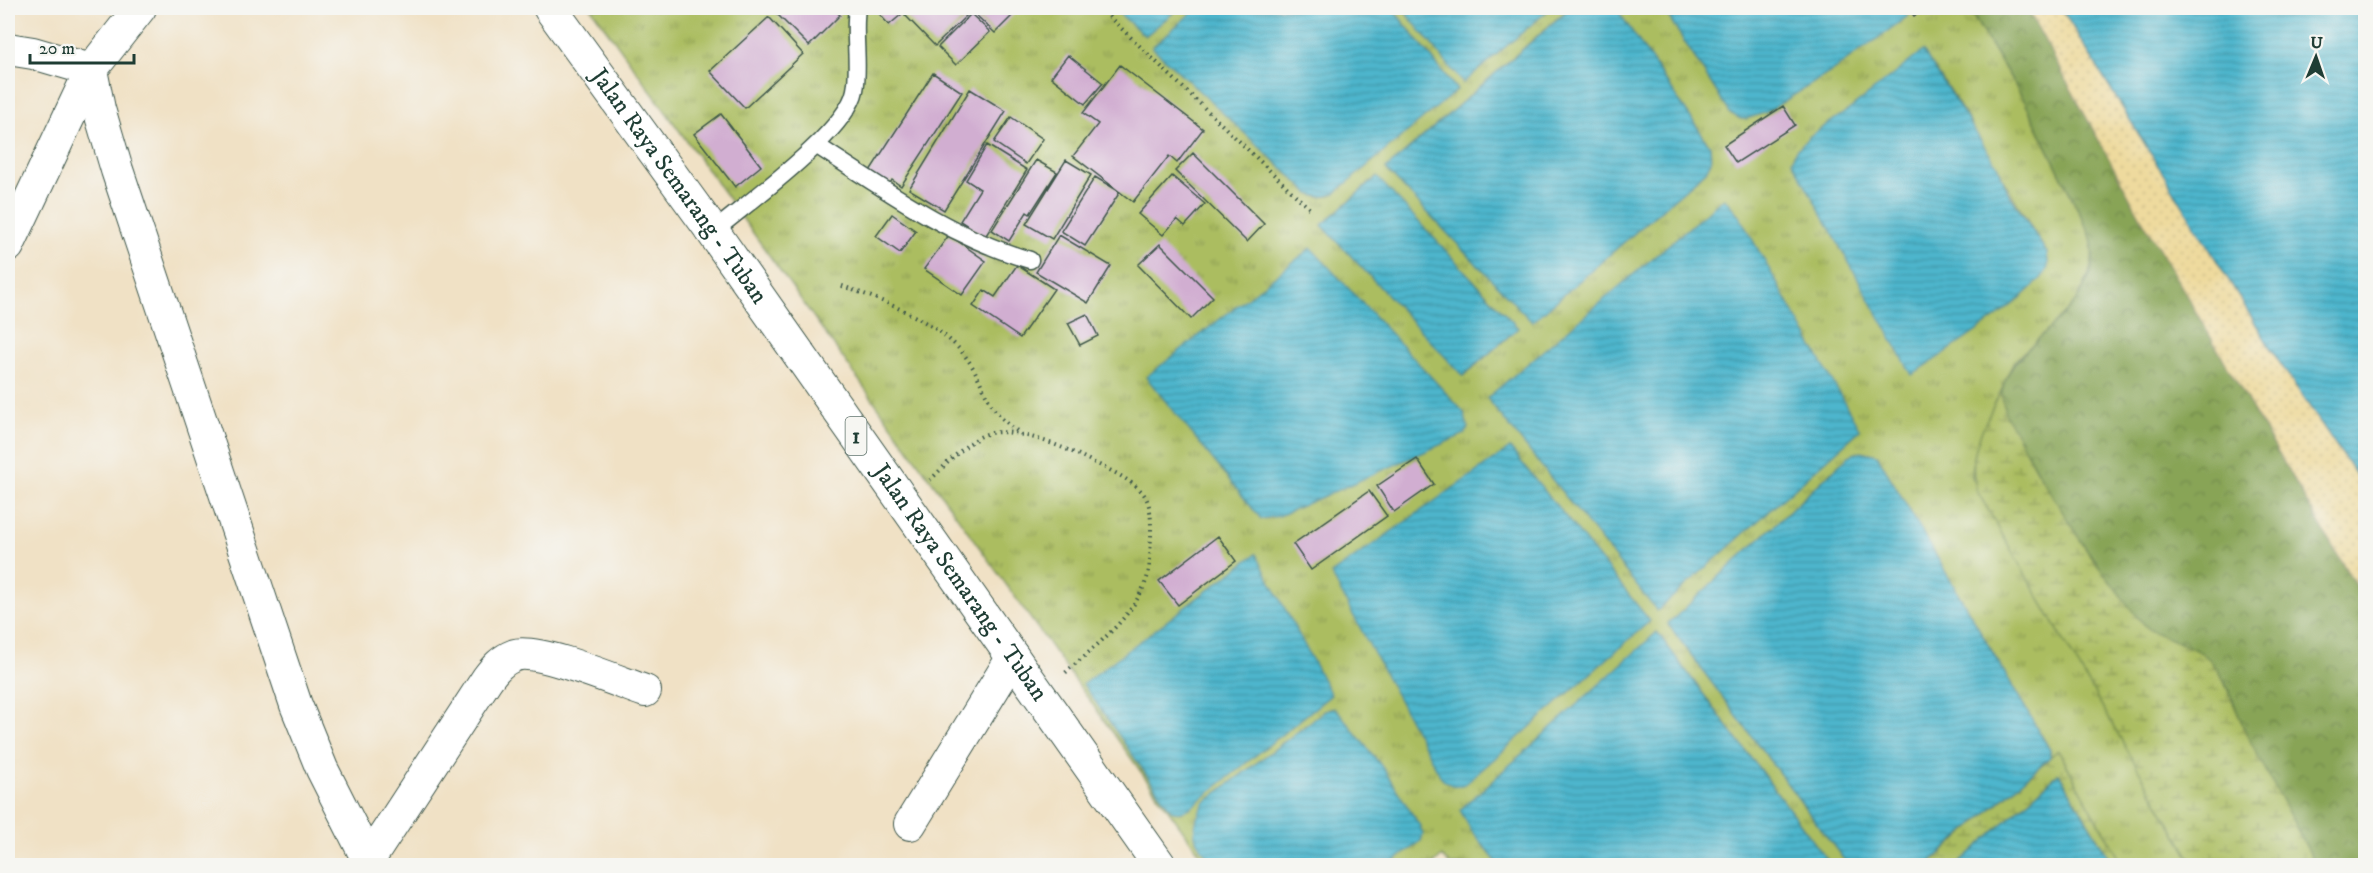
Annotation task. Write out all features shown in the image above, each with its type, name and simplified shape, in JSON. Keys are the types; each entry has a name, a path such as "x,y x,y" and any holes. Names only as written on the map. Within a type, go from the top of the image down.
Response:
{"highway":[{"name":"Jalan Raya Semarang - Tuban","path":"550,8 713,231 1160,866"}],"street":[{"path":"8,246 91,70 140,8"},
{"path":"8,49 33,53 91,70"},
{"path":"91,70 101,117 117,170 296,705 322,769 369,863"},
{"path":"369,863 487,679 500,663 517,654 548,658 645,691"},
{"path":"910,824 1013,657"}],"lane":[{"path":"713,231 816,145 846,114 856,90 857,8"},
{"path":"816,145 914,207 966,236 1009,255 1030,260"}],"path":[{"path":"1100,8 1312,211"},
{"path":"842,286 910,313 956,346 978,375 993,407 1022,435"},
{"path":"904,504 978,438 991,432 1022,435 1072,452 1128,482 1143,493 1149,505 1151,521 1150,562 1146,582 1131,608 1095,646 1039,694"}],"green space":[{"path":"591,8 1113,8 1145,36 1179,8 1197,8 1153,47 1310,194 1319,197 1330,196 1457,90 1392,8 1402,8 1463,82 1551,8 1569,8 1386,169 1533,321 1706,171 1711,161 1710,146 1616,8 1663,8 1730,113 1746,119 1767,111 1834,70 1907,16 1903,8 1968,8 2023,98 2090,234 2092,248 2092,262 2088,276 2075,301 2046,334 2018,357 2010,369 1981,434 1972,477 2194,865 2123,865 2059,751 2050,757 2050,750 1877,455 1861,451 1849,456 1668,624 1848,865 1831,865 1657,632 1471,830 1499,865 1450,865 1442,856 1433,865 1389,865 1421,841 1333,708 1325,711 1204,803 1196,841 1214,865 1208,865","holes":["1923,52 1972,126 2047,253 1792,161 1795,152 1810,136 1850,109","1376,177 1518,328 1464,376 1322,225","1084,684 1182,812 1171,810"]},
{"path":"1968,8 2027,8 2140,216 2365,602 2365,865 2316,865 2248,737 2227,687 2216,668 2203,654 2149,629 2135,615 2064,516 2005,415 2002,406 2004,384 2014,364 2070,308 2085,287 2093,262 2090,234 2023,98"},
{"path":"2001,391 2005,413 2035,468 2089,554 2137,617 2150,630 2200,652 2210,660 2222,677 2247,735 2316,865 2194,865 1977,491 1973,465 1978,439"},
{"path":"2058,750 2123,865 2113,865 2059,773 1957,865 1927,866"}],"sand":[{"path":"2027,8 2061,8 2278,360 2365,488 2365,602 2140,216"}],"water":[{"path":"1113,8 1179,8 1145,36"},
{"path":"1197,8 1392,8 1457,90 1335,193 1322,196 1313,195 1152,47"},
{"path":"1402,8 1551,8 1463,83"},
{"path":"1570,8 1616,8 1710,146 1711,161 1706,171 1532,322 1386,169"},
{"path":"1663,8 1903,8 1908,16 1834,70 1767,112 1741,119 1730,113"},
{"path":"2061,8 2365,8 2365,488 2278,360"},
{"path":"1923,51 1998,167 2008,192 2047,253 2048,267 2041,278 2008,308 1912,375 1792,161 1795,152 1810,136 1850,109"},
{"path":"1377,177 1518,328 1463,376 1322,225"},
{"path":"1724,198 1738,214 1860,430 1657,611 1487,398"},
{"path":"1311,248 1460,408 1464,413 1468,428 1465,434 1279,516 1261,519 1146,377"},
{"path":"1510,448 1650,621 1468,782 1454,786 1442,779 1331,574"},
{"path":"1861,451 1877,455 2050,750 2050,757 1927,865 1848,865 1668,624 1849,456"},
{"path":"1256,554 1331,695 1190,808 1174,811 1171,810 1083,684"},
{"path":"1657,632 1831,865 1499,865 1471,830 1460,810"},
{"path":"1334,708 1383,768 1420,826 1423,834 1421,841 1389,865 1214,865 1198,842 1194,830 1204,803 1325,711"},
{"path":"2059,773 2113,865 1957,865"}],"building":[{"path":"771,8 833,8 840,15 809,46"},
{"path":"874,8 909,8 889,25"},
{"path":"912,8 965,8 970,12 935,46 905,15"},
{"path":"982,8 1020,8 995,33 975,14"},
{"path":"1908,8 1927,8 1914,16"},
{"path":"971,14 990,32 956,65 938,47"},
{"path":"769,17 803,54 745,108 710,71"},
{"path":"1068,55 1103,83 1085,104 1051,77"},
{"path":"1120,65 1203,129 1177,163 1169,156 1133,202 1073,156 1098,124 1083,113"},
{"path":"933,73 962,92 901,186 892,180 888,187 868,174"},
{"path":"970,89 1006,111 944,210 909,189"},
{"path":"1783,106 1795,125 1736,163 1724,145"},
{"path":"721,114 761,166 735,187 694,134"},
{"path":"1011,117 1043,139 1026,164 994,142"},
{"path":"987,145 1027,170 985,237 960,221 980,189 966,180"},
{"path":"1193,153 1264,224 1247,242 1175,171"},
{"path":"1036,160 1057,172 1030,214 1027,212 1009,241 992,230"},
{"path":"1066,160 1091,175 1052,239 1026,224"},
{"path":"1172,176 1205,204 1185,226 1177,219 1163,235 1138,214"},
{"path":"1095,177 1120,192 1085,246 1061,231"},
{"path":"892,214 916,231 900,253 876,236"},
{"path":"949,235 986,261 962,295 924,269"},
{"path":"1059,235 1111,266 1088,303 1036,272"},
{"path":"1160,244 1213,297 1191,319 1138,265"},
{"path":"1017,265 1054,289 1020,338 973,306 984,290 995,297"},
{"path":"1087,314 1098,336 1080,345 1068,323"},
{"path":"1417,459 1434,484 1394,512 1377,486"},
{"path":"1369,491 1387,516 1311,570 1293,544"},
{"path":"1218,536 1236,561 1178,605 1159,581"}]}
